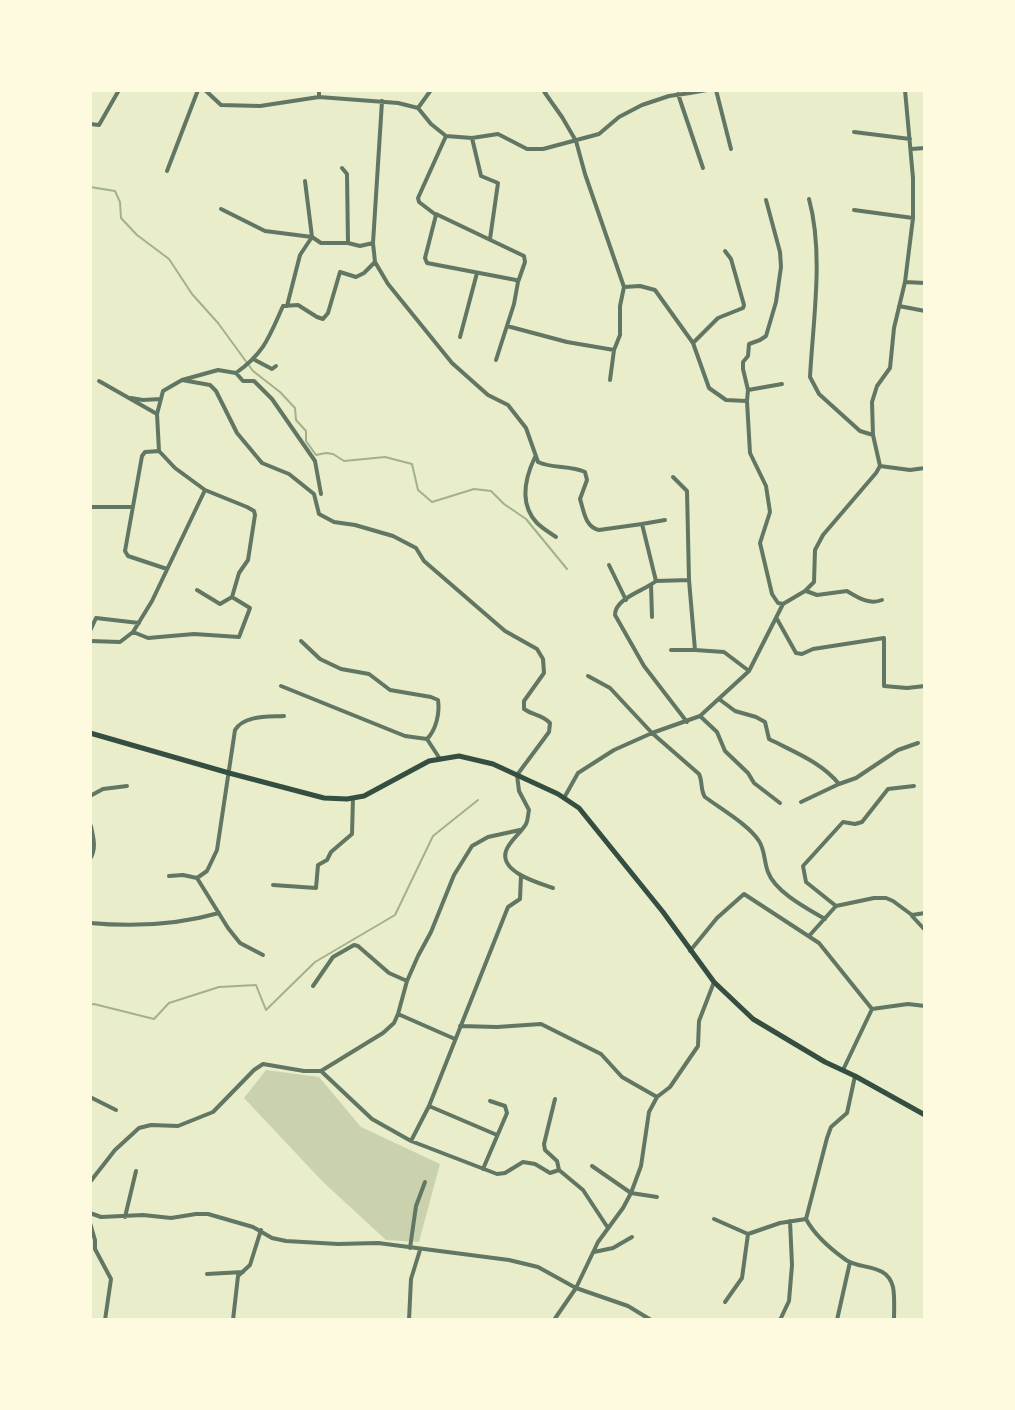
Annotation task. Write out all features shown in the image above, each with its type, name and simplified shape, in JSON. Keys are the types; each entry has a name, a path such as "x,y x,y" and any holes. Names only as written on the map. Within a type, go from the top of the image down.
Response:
{"main road":[{"path":"90,733 324,798 364,796 429,761 459,756 493,764 564,798 579,808 663,912 714,982 753,1019 925,1115"}],"street":[{"path":"90,124 99,125 119,90"},
{"path":"168,171 198,90"},
{"path":"205,90 221,105 260,106 319,97 382,101 418,108 431,124 446,136 472,138 501,135 530,149 543,149 598,134 619,117 642,105 678,94 707,90"},
{"path":"319,90 319,97"},
{"path":"418,108 431,90"},
{"path":"716,90 731,149"},
{"path":"564,798 578,773 614,750 652,733 700,716 749,671 783,604 805,591 814,582 815,550 823,535 880,466 873,435 874,393 890,368 894,328 905,282 913,218 911,149 905,90"},
{"path":"545,91 576,141 624,287 620,306 620,334 614,351 610,380"},
{"path":"678,94 703,168"},
{"path":"382,101 373,243 375,262 388,284 452,363 488,395 508,405 526,429 538,462 547,466 577,468 585,472 588,480 580,499 588,524 592,529 599,530 665,520"},
{"path":"854,132 910,139"},
{"path":"446,136 418,198 419,202 436,214 524,256 525,262 496,360"},
{"path":"472,138 481,176 498,183 490,239"},
{"path":"911,149 925,148"},
{"path":"342,168 347,174 348,243"},
{"path":"287,306 300,255 312,237 305,181"},
{"path":"809,199 815,221 817,250 810,377 819,394 860,431 873,435"},
{"path":"766,200 780,252 781,267 776,302 766,336 749,344 748,356 743,362 743,369 748,390 750,453 766,486 770,512 760,543 772,594 778,603 783,604"},
{"path":"221,208 265,231 312,237 321,243 348,243 360,246 373,243"},
{"path":"854,210 913,218"},
{"path":"436,214 425,261 427,263 518,282"},
{"path":"693,343 718,318 743,308 731,259 725,251"},
{"path":"236,373 253,360 267,341 283,306 298,305 323,319 328,313 335,282 340,272 356,276 364,273 375,262"},
{"path":"460,337 477,273"},
{"path":"905,282 925,282"},
{"path":"624,287 640,286 655,290 693,343 709,388 726,400 747,401"},
{"path":"898,306 925,311"},
{"path":"507,326 567,342 614,351"},
{"path":"253,360 272,369 276,366"},
{"path":"197,590 220,604 232,597 239,573 248,560 255,515 254,511 247,507 205,490 175,468 159,452 157,414 163,391 182,380 218,370 236,373 243,381 254,381 272,399 315,461 321,494"},
{"path":"182,380 210,385 216,391 237,433 262,464 289,474 314,494 319,513 334,522 355,525 393,536 416,548 424,561 505,631 537,649 543,659 544,673 524,701 524,709 531,714 543,716 550,723 549,732 517,776 519,791 529,810 526,824 506,851 509,867 521,875 553,888"},
{"path":"99,381 157,414"},
{"path":"748,390 782,384"},
{"path":"127,398 161,399"},
{"path":"159,452 145,453 142,456 125,554 167,569"},
{"path":"536,456 526,476 525,500 536,522 556,537"},
{"path":"880,466 910,470 925,468"},
{"path":"673,477 687,491 689,580 695,650"},
{"path":"90,641 120,642 133,632 152,601 205,490"},
{"path":"90,507 133,507"},
{"path":"642,524 656,581"},
{"path":"609,565 626,600"},
{"path":"687,722 644,666 615,615 615,609 656,581 689,580"},
{"path":"651,585 652,617"},
{"path":"805,591 818,595 847,591 861,600 874,603 882,600"},
{"path":"133,632 148,638 194,634 239,637 250,608 232,597"},
{"path":"90,631 96,618 139,623"},
{"path":"777,619 796,653 802,654 813,650 884,638 884,686 907,688 925,686"},
{"path":"302,641 320,659 341,669 369,674 390,690 438,700 433,733 427,739"},
{"path":"671,650 724,652 749,671"},
{"path":"588,676 610,688 652,733 699,774 702,780 701,792 705,797 751,831 760,841 768,873 775,883 796,901 825,919"},
{"path":"281,686 405,736 427,739 440,759"},
{"path":"719,699 735,711 765,722 769,739 806,757 830,774 839,784"},
{"path":"197,878 207,871 217,850 235,730 238,724 246,720 285,716"},
{"path":"700,716 717,732 725,751 748,773 754,783 780,803"},
{"path":"801,802 856,778 898,750 918,743"},
{"path":"90,796 103,789 127,786"},
{"path":"836,906 806,882 803,866 843,822 855,824 862,822 888,789 914,786"},
{"path":"273,885 316,888 318,865 327,860 331,852 352,834 353,798"},
{"path":"90,826 94,851 90,859"},
{"path":"90,1182 115,1150 139,1128 151,1125 178,1126 213,1112 254,1070 263,1064 304,1071 321,1071 383,1033 394,1023 407,981 454,875 472,846 488,837 520,830"},
{"path":"169,876 183,874 197,878 240,943 263,955"},
{"path":"411,1141 429,1106 508,907 520,899 521,875"},
{"path":"690,951 717,918 744,894 819,943 872,1009"},
{"path":"809,936 836,906 874,898 886,898 900,905 925,930"},
{"path":"90,923 122,926 172,923 219,913"},
{"path":"912,915 925,913"},
{"path":"313,986 333,957 354,945 358,945 389,973 407,981"},
{"path":"554,1320 576,1288 593,1252 632,1193 641,1166 649,1112 657,1097 670,1087 698,1046 699,1021 714,982"},
{"path":"872,1009 908,1004 925,1005"},
{"path":"843,1071 872,1009"},
{"path":"398,1014 455,1039"},
{"path":"460,1026 497,1027 541,1024 601,1054 622,1077 657,1097"},
{"path":"321,1071 372,1119 411,1141 497,1174 505,1173 523,1162 535,1164 550,1173 559,1170"},
{"path":"855,1076 847,1113 831,1127 826,1138 806,1219 810,1227 850,1262 882,1271 888,1277 893,1286 894,1320"},
{"path":"90,1097 116,1110"},
{"path":"555,1099 544,1144 545,1150 560,1165 559,1170"},
{"path":"483,1169 506,1117 507,1109 505,1106 490,1101"},
{"path":"429,1106 497,1135"},
{"path":"592,1166 632,1193 657,1197"},
{"path":"559,1170 583,1190 608,1228"},
{"path":"125,1216 136,1171"},
{"path":"410,1248 416,1206 425,1182"},
{"path":"90,1214 101,1217 143,1215 171,1218 208,1214 261,1230 272,1238 286,1241 338,1244 378,1243 519,1262 538,1267 576,1288 628,1306 651,1320"},
{"path":"714,1219 748,1234 790,1221 806,1219"},
{"path":"780,1320 789,1300 792,1265 790,1221"},
{"path":"90,1223 95,1249 111,1279 105,1320"},
{"path":"233,1320 238,1276 250,1265 261,1230"},
{"path":"725,1302 742,1278 748,1234"},
{"path":"593,1252 613,1248 632,1237"},
{"path":"409,1320 411,1279 420,1250"},
{"path":"837,1320 850,1262"},
{"path":"207,1274 244,1272"}],"green space":[{"path":"266,1070 319,1077 361,1127 440,1164 419,1242 386,1240 323,1182 244,1098"}],"waterway":[{"path":"90,187 115,191 120,202 121,218 137,235 169,259 192,294 218,323 253,371 280,392 295,408 296,420 306,431 306,441 316,455 333,454 344,461 385,457 412,464 418,490 432,502 474,489 491,491 504,504 526,519 567,569"},
{"path":"90,1005 94,1004 154,1019 169,1003 219,987 256,985 266,1010 315,962 395,915 433,836 478,800"}]}
